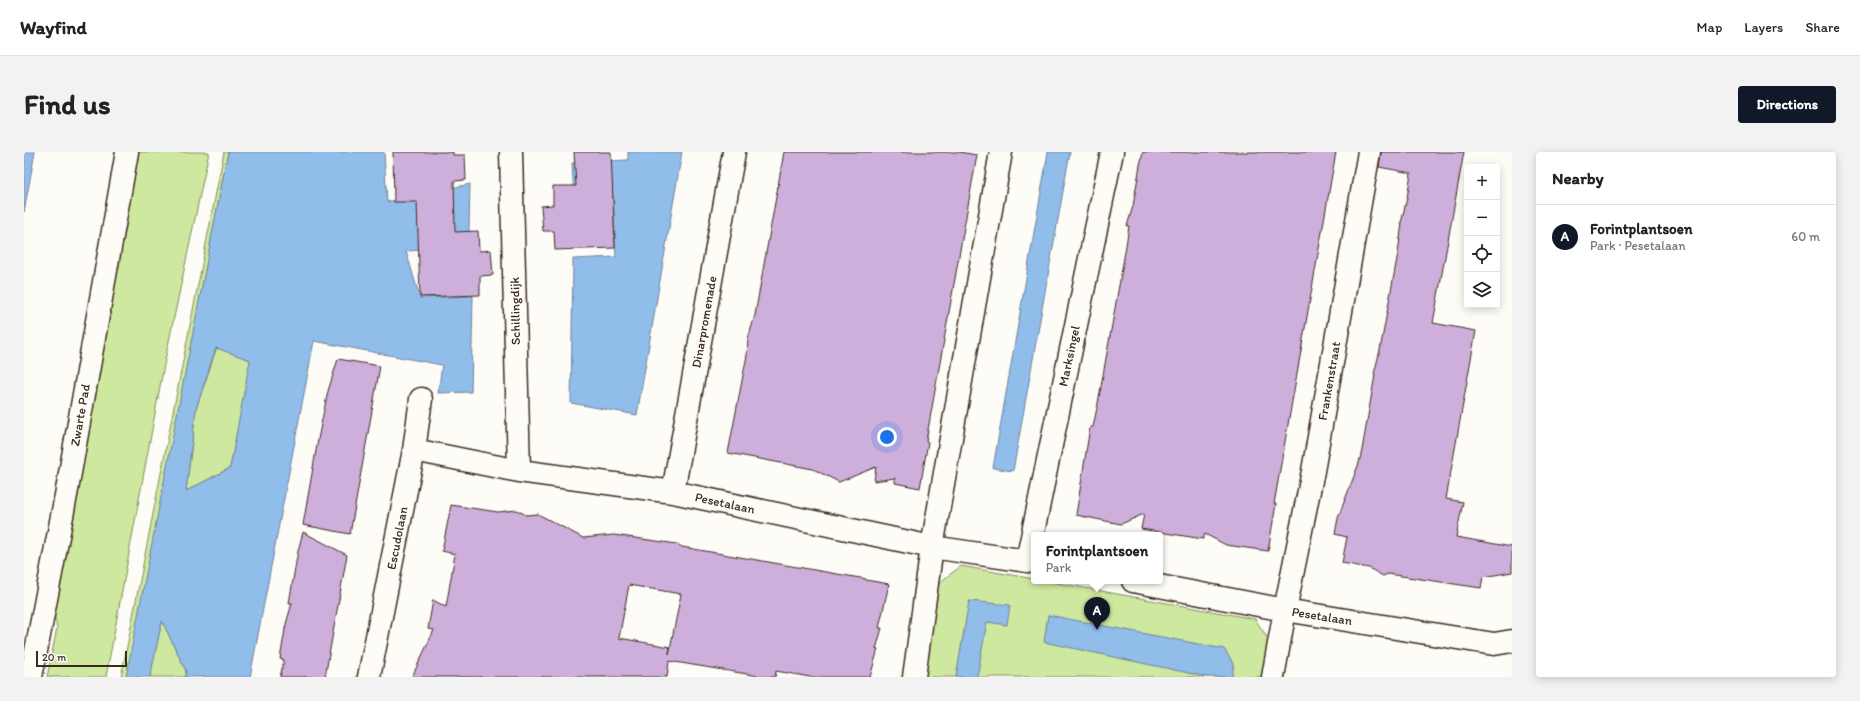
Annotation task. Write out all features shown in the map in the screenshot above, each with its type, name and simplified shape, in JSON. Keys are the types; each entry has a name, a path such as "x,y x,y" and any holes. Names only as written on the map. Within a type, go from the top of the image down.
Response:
{"street":[{"name":"Zwarte Pad","path":"31,677 67,490 128,152"},
{"name":"Schillingdijk","path":"511,152 519,471"},
{"name":"Dinarpromenade","path":"673,492 734,152"},
{"path":"914,677 932,547 1001,152"},
{"name":"Marksingel","path":"1036,532 1112,152"},
{"name":"Frankenstraat","path":"1273,677 1313,471 1369,152"},
{"name":"Escudolaan","path":"370,677 414,450 421,399"},
{"name":"Pesetalaan","path":"414,450 519,471 673,492 932,547 1030,561"},
{"name":"Pesetalaan","path":"1149,584 1285,610 1494,644 1512,641"}],"green space":[{"path":"135,152 209,152 164,365 106,677 47,677 57,628 53,611"},
{"path":"224,152 228,152 127,677 121,677"},
{"path":"217,347 251,360 230,468 186,491 196,409"},
{"path":"961,566 1031,578 1031,584 1062,584 1255,619 1270,642 1264,677 923,677 939,583"},
{"path":"162,620 186,671 185,677 150,677"}],"water":[{"path":"24,152 35,152 24,212"},
{"path":"228,152 384,152 387,202 470,184 469,229 472,247 406,251 420,298 473,296 471,392 438,393 442,365 314,341 250,677 185,677 186,671 162,621 150,677 126,677","holes":["216,348 250,360 230,468 186,491 196,409"]},
{"path":"628,152 682,152 637,415 571,403 573,259 616,257 613,195 574,198 572,163 628,160"},
{"path":"1048,152 1070,152 1013,471 993,468"},
{"path":"969,601 1010,605 1007,625 987,622 977,677 956,677"},
{"path":"1048,615 1224,649 1234,664 1232,677 1207,677 1044,642"}],"building":[{"path":"393,152 453,152 453,155 465,155 466,180 454,181 455,232 478,231 479,251 491,250 493,275 480,276 480,295 420,297 417,202 394,202"},
{"path":"574,152 611,152 615,248 555,250 554,231 543,231 541,206 553,205 553,186 576,186"},
{"path":"784,152 959,152 977,155 926,441 928,442 920,488 895,483 895,478 874,481 876,467 839,482 813,469 728,453 747,355 748,339 755,315"},
{"path":"1143,152 1336,152 1274,504 1276,504 1268,551 1226,545 1205,534 1203,539 1141,529 1144,514 1121,524 1076,515 1090,427 1093,427 1098,403 1125,252 1129,226 1127,226 1133,206"},
{"path":"1381,152 1464,152 1433,323 1476,331 1446,499 1463,502 1456,537 1512,547 1512,572 1483,577 1481,588 1388,574 1383,576 1369,568 1342,563 1347,537 1335,534 1338,518 1359,463 1362,450 1374,374 1380,350 1398,253 1401,223 1411,173 1379,167"},
{"path":"338,359 380,366 350,534 303,525 328,391"},
{"path":"451,505 498,512 517,510 526,515 538,514 583,538 614,535 677,544 682,547 889,584 879,628 882,628 876,649 878,649 870,677 810,677 776,671 775,677 765,677 669,661 667,677 412,677 434,630 428,629 433,600 446,607 455,554 442,551","holes":["629,585 681,594 669,654 670,647 619,638"]},
{"path":"303,532 347,555 325,677 280,677 284,660 280,659 286,624 292,603 289,603 298,551"}],"place":[{"name":"Forintplantsoen","path":"1097,630"}]}
